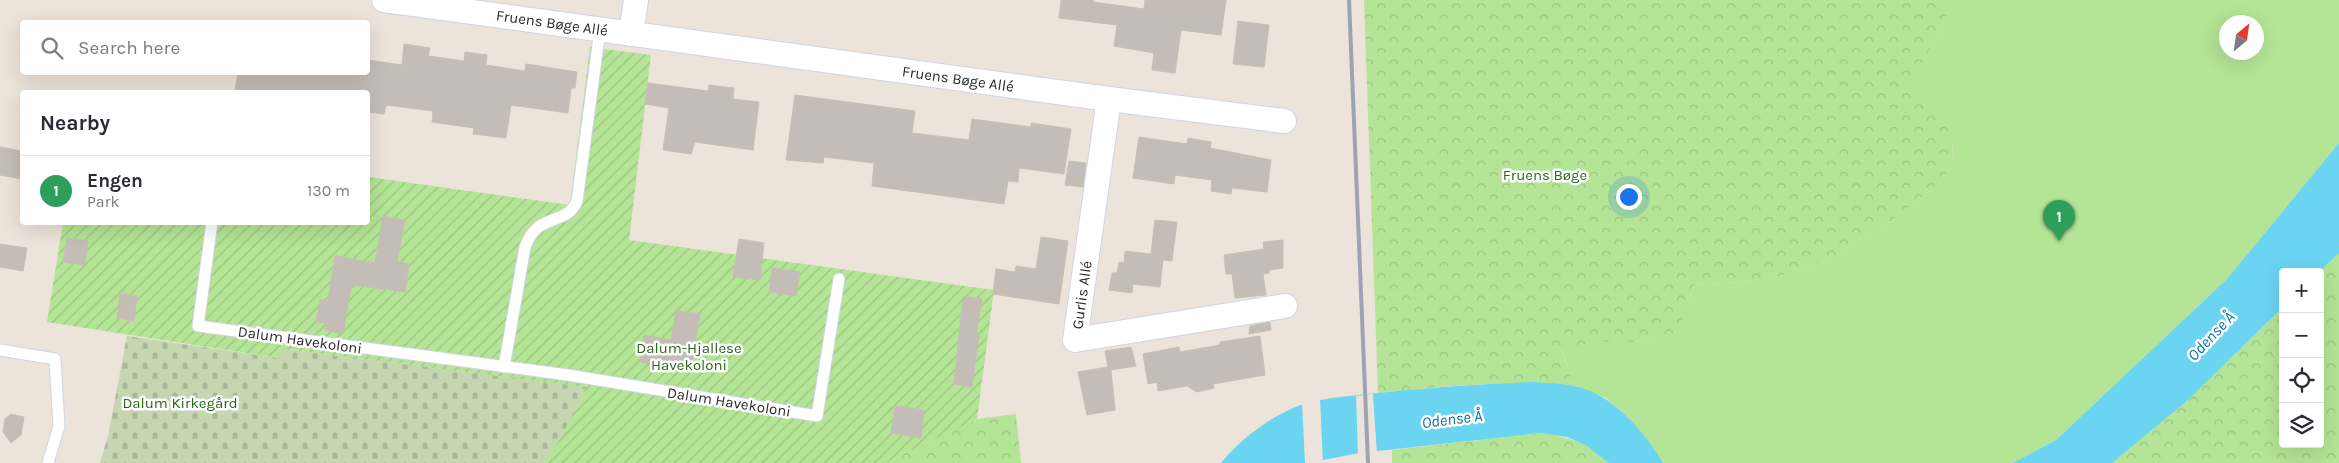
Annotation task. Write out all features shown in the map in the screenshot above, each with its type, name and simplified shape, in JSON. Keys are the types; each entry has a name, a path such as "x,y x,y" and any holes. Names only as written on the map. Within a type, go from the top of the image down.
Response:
{"street":[{"name":"Fruens Bøge Allé","path":"384,0 1109,99 1284,121"},
{"path":"631,34 636,0"},
{"name":"Gurlis Allé","path":"1109,99 1075,340 1285,306"}],"lane":[{"path":"504,367 524,247 528,237 540,224 570,211 577,201 600,30"},
{"name":"Dalum Havekoloni","path":"212,225 198,326 568,375 817,416 839,279"},
{"path":"0,350 54,359 58,426 48,463"}],"green space":[{"name":"Fruens Bøge","path":"1364,0 1954,0 1934,43 1905,89 1942,121 1953,134 1952,166 1941,182 1884,226 1835,255 1792,274 1742,282 1694,285 1687,313 1674,333 1633,342 1592,342 1562,351 1575,386 1501,384 1452,386 1378,393"},
{"path":"1954,0 2339,0 2339,143 2227,279 2056,440 2013,463 1663,463 1629,418 1606,398 1575,386 1562,350 1592,342 1633,342 1674,333 1687,313 1694,285 1742,282 1792,274 1835,255 1884,226 1941,182 1952,166 1953,134 1942,121 1904,90 1934,43"},
{"name":"Dalum-Hjallese Havekoloni","path":"590,47 651,55 629,240 994,290 977,419 885,463 544,463 563,434 586,387 285,349 279,358 47,322 63,225 370,225 370,177 570,205"},
{"path":"2339,252 2339,463 2112,463 2188,400 2279,311 2279,448 2324,448 2323,268"},
{"name":"Dalum Kirkegård","path":"127,336 279,358 284,349 587,387 563,434 544,463 100,463 108,436"},
{"path":"1016,414 1021,463 885,463 977,419"},
{"path":"1541,433 1578,442 1594,450 1609,463 1392,463 1392,450"}],"water":[{"name":"Odense Å","path":"2339,143 2339,253 2323,268 2279,268 2279,311 2188,400 2112,463 2013,463 2056,440 2227,279"},
{"name":"Odense Å","path":"1531,382 1574,386 1602,397 1626,415 1646,438 1663,463 1609,463 1587,446 1567,437 1541,433 1359,453 1308,463 1221,463 1236,446 1254,431 1283,413 1311,402 1409,390"}],"pier":[{"path":"1373,394 1377,454 1358,455 1356,396"},
{"path":"1320,398 1323,463 1305,463 1302,403"}],"building":[{"path":"1061,0 1093,0 1093,2 1144,9 1145,0 1226,0 1221,35 1181,30 1175,73 1152,70 1154,53 1114,46 1117,25 1059,18"},
{"path":"1238,21 1269,25 1264,67 1233,64"},
{"path":"404,44 430,48 428,56 464,61 465,52 487,55 486,65 525,71 526,64 577,72 575,88 571,88 568,113 511,105 506,138 473,134 474,128 432,122 433,111 386,105 384,114 370,112 370,90 235,90 238,75 370,75 370,60 402,65"},
{"path":"648,83 708,91 709,85 734,88 733,99 759,102 753,150 695,142 691,154 663,150 669,108 645,104"},
{"path":"795,95 915,111 912,133 969,140 972,119 1031,127 1031,123 1071,129 1064,174 1019,168 1018,182 1008,181 1004,204 872,186 874,163 824,157 823,163 786,160"},
{"path":"1139,137 1187,144 1188,138 1211,142 1210,148 1271,160 1267,192 1232,188 1231,194 1211,191 1212,180 1175,175 1174,184 1133,178"},
{"path":"0,147 20,151 20,179 0,175"},
{"path":"1069,161 1086,163 1083,187 1065,185"},
{"path":"383,216 405,220 397,262 409,264 405,292 354,285 353,288 351,287 343,334 325,330 326,323 316,322 320,300 328,301 335,256 375,263"},
{"path":"1155,220 1177,222 1172,261 1163,260 1160,287 1133,284 1132,293 1109,290 1112,273 1117,273 1119,262 1124,263 1125,251 1151,254"},
{"path":"1041,237 1068,241 1059,304 993,294 996,269 1015,272 1016,266 1036,269"},
{"path":"67,238 88,241 85,265 63,262"},
{"path":"739,239 764,243 760,280 733,277"},
{"path":"1283,240 1283,268 1269,270 1269,273 1263,274 1266,295 1235,298 1232,274 1226,274 1224,255 1264,249 1263,242"},
{"path":"0,244 27,248 23,271 0,267"},
{"path":"772,268 800,272 796,296 769,292"},
{"path":"120,294 137,296 134,321 117,318"},
{"path":"963,297 982,299 976,334 979,335 972,387 954,384"},
{"path":"676,310 700,314 690,372 640,362 644,335 671,340"},
{"path":"1270,322 1271,330 1249,334 1250,326"},
{"path":"1260,336 1265,375 1213,384 1214,388 1197,392 1187,386 1158,391 1157,382 1148,384 1143,354 1179,347 1180,352 1220,345 1220,342"},
{"path":"1131,347 1136,366 1111,370 1115,410 1087,415 1078,372 1108,367 1105,351"},
{"path":"895,406 924,410 921,438 891,433"},
{"path":"11,414 24,417 21,435 11,443 3,432 5,419"}],"railway":[{"path":"1349,0 1368,463"}],"place":[{"name":"Engen","path":"2059,241"}]}
